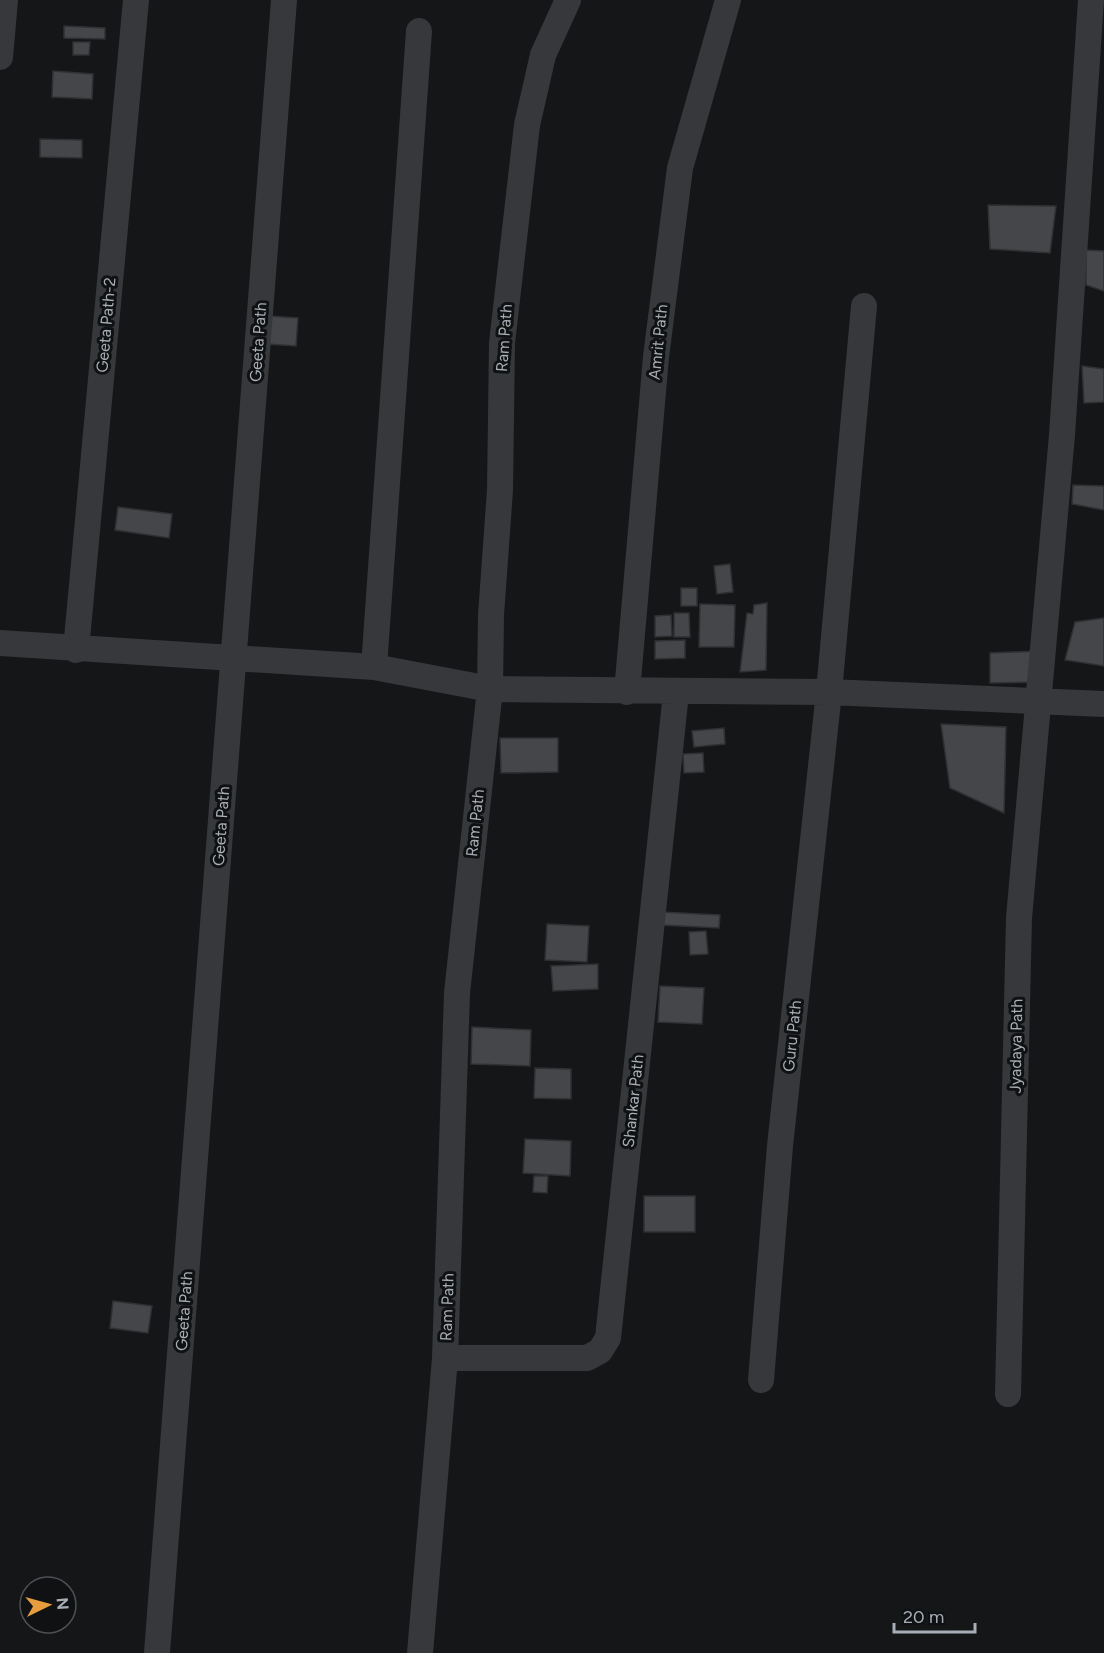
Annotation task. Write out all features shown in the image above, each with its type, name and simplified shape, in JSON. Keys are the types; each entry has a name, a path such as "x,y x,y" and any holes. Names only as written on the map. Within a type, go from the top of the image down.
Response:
{"street":[{"path":"0,57 5,0"},
{"name":"Geeta Path-2","path":"76,650 135,0"},
{"name":"Geeta Path","path":"157,1653 284,0"},
{"name":"Ram Path","path":"420,1653 445,1358 457,993 490,689 491,615 500,490 502,343 527,125 543,55 568,0"},
{"name":"Amrit Path","path":"627,692 656,357 680,168 728,0"},
{"name":"Jyadaya Path","path":"1008,1394 1019,918 1062,435 1091,0"},
{"path":"374,667 418,31"},
{"name":"Guru Path","path":"761,1380 780,1146 829,692 864,306"},
{"path":"0,643 76,650 374,667 490,689 676,693 829,692 1104,704"},
{"name":"Shankar Path","path":"445,1358 586,1358 600,1351 608,1338 676,693"}],"building":[{"path":"64,26 105,28 105,39 64,38"},
{"path":"73,42 90,42 89,55 73,55"},
{"path":"53,71 93,74 92,99 52,97"},
{"path":"40,139 82,140 82,158 40,157"},
{"path":"988,205 1056,206 1050,253 990,249"},
{"path":"1086,250 1104,251 1104,291 1086,285"},
{"path":"268,316 298,318 296,346 266,344"},
{"path":"1082,366 1104,369 1104,402 1084,403"},
{"path":"1073,485 1104,486 1104,510 1072,504"},
{"path":"118,507 172,514 169,538 115,530"},
{"path":"730,564 733,592 717,594 714,566"},
{"path":"681,588 697,588 697,606 681,606"},
{"path":"767,603 766,670 740,672 747,613 753,614 754,605"},
{"path":"700,604 735,605 734,647 699,647"},
{"path":"674,613 689,613 690,637 674,637"},
{"path":"671,615 672,636 655,637 655,616"},
{"path":"1104,618 1104,666 1065,660 1075,622"},
{"path":"685,640 685,658 655,659 655,641"},
{"path":"1039,651 1037,682 990,683 990,653"},
{"path":"941,724 1006,727 1004,813 950,788"},
{"path":"724,728 725,744 694,747 692,731"},
{"path":"500,738 558,738 558,772 501,773"},
{"path":"703,753 704,772 684,773 683,754"},
{"path":"661,912 720,915 719,928 661,925"},
{"path":"547,924 589,926 587,962 545,960"},
{"path":"706,931 708,954 690,955 689,932"},
{"path":"598,964 598,989 553,991 551,966"},
{"path":"660,986 704,988 702,1024 658,1022"},
{"path":"472,1027 531,1030 530,1066 471,1064"},
{"path":"535,1068 571,1069 571,1099 534,1098"},
{"path":"525,1139 571,1141 570,1176 523,1173"},
{"path":"534,1176 548,1176 547,1193 533,1192"},
{"path":"644,1196 695,1196 695,1232 644,1232"},
{"path":"113,1301 152,1306 148,1333 110,1328"}]}
